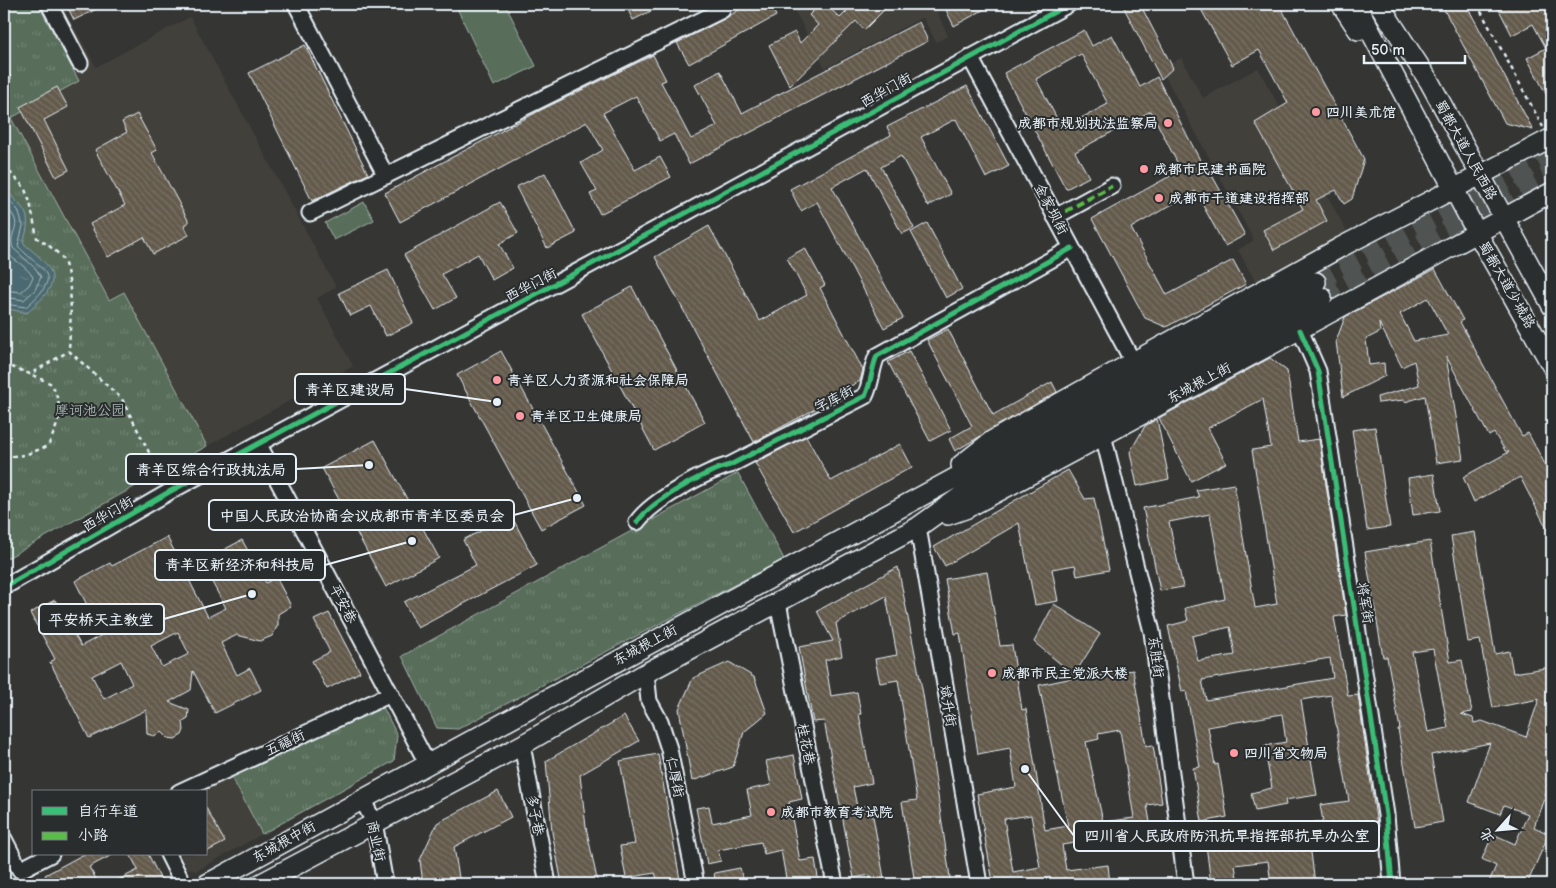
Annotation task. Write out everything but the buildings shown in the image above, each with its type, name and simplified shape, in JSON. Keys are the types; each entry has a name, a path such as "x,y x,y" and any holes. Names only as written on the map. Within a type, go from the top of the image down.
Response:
{"main road":[{"name":"蜀都大道人民西路","path":"1340,4 1403,95"},
{"name":"蜀都大道人民西路","path":"1356,4 1476,231"},
{"name":"蜀都大道人民西路","path":"1379,4 1429,81"},
{"name":"蜀都大道人民西路","path":"1392,4 1429,81 1504,218"},
{"name":"东城根上街","path":"928,492 993,440 1341,248 1480,173 1551,138"},
{"name":"东城根上街","path":"374,822 522,745 646,673 918,527 965,508 1300,330 1476,231 1552,192"},
{"name":"蜀都大道少城路","path":"1504,218 1552,306"},
{"name":"蜀都大道少城路","path":"1476,231 1552,366"},
{"name":"东城根上街","path":"362,799 928,492 1319,289 967,492 918,527"},
{"name":"东城根中街","path":"206,884 362,799"},
{"name":"东城根中街","path":"260,884 374,822"}],"street":[{"path":"49,4 80,63"},
{"path":"296,4 386,176"},
{"path":"310,213 722,10 719,4"},
{"name":"西华门街","path":"4,587 169,492 1068,4"},
{"name":"金家坝街","path":"970,57 1132,362"},
{"path":"1055,217 1112,186"},
{"name":"字库街","path":"637,522 645,511 713,469 730,465 865,396 870,386 871,368 877,356 1072,248"},
{"name":"将军街","path":"1300,330 1318,370 1386,815 1392,884"},
{"name":"东胜街","path":"1102,435 1152,632 1186,884"},
{"name":"平安巷","path":"258,445 427,763"},
{"name":"斌升街","path":"918,527 979,884"},
{"name":"桂花巷","path":"778,603 835,884"},
{"name":"仁厚街","path":"646,673 649,701 660,721 669,749 696,884"},
{"name":"五福街","path":"183,790 391,694"},
{"name":"多子巷","path":"522,745 548,884"},
{"name":"商业街","path":"362,799 374,822 384,884"},
{"path":"4,838 20,870 47,856"},
{"path":"169,856 183,884"}],"path":[{"path":"1477,4 1551,138"},
{"path":"4,60 11,80 4,87"},
{"path":"4,166 24,188 30,202 37,238 50,245 65,263 70,297 69,351 122,399 169,492"},
{"path":"30,374 69,351"},
{"path":"4,364 52,384 61,405 56,427 48,446 25,455 4,457"}],"shaded area":[{"path":"38,4 61,4 96,67 190,17 336,287 317,298 353,366 207,446 124,293 109,300 11,117 79,81"},
{"path":"809,4 948,4 936,10 948,36 936,42 923,17 825,68 795,11"},
{"path":"1181,58 1203,98 1258,68 1348,234 1257,284 1238,250 1254,240 1161,69"},
{"path":"230,774 262,834 196,871 187,868 181,856 208,856 208,790 196,790"}],"green space":[{"name":"摩诃池公园","path":"4,4 38,4 79,81 11,118 109,300 124,292 207,446 4,560"},
{"path":"455,4 505,4 536,66 494,86"},
{"path":"364,202 374,220 334,240 325,223"},
{"path":"738,473 784,559 458,729 437,728 402,656"},
{"path":"382,705 397,735 394,761 262,834 230,774"}],"water":[{"path":"4,187 27,217 23,243 44,262 52,276 47,292 27,313 4,308"}],"tunnel":[{"path":"1316,282 1552,155"},
{"path":"1322,297 1552,173"}],"marked path":[{"path":"1055,217 1112,186"}],"cycle path":[{"path":"4,587 169,492 1069,4"},
{"path":"637,522 654,505 679,488 730,465 865,396 877,356 1072,248"},
{"path":"1300,330 1318,371 1386,815 1392,884"}],"place":[{"name":"四川美术馆","path":"1316,112"},
{"name":"成都市规划执法监察局","path":"1168,123"},
{"name":"成都市民建书画院","path":"1144,169"},
{"name":"成都市干道建设指挥部","path":"1159,198"},
{"name":"青羊区人力资源和社会保障局","path":"497,380"},
{"name":"青羊区建设局","path":"497,402"},
{"name":"青羊区卫生健康局","path":"520,416"},
{"name":"青羊区综合行政执法局","path":"369,465"},
{"name":"中国人民政治协商会议成都市青羊区委员会","path":"577,498"},
{"name":"青羊区新经济和科技局","path":"412,541"},
{"name":"平安桥天主教堂","path":"252,594"},
{"name":"成都市民主党派大楼","path":"992,673"},
{"name":"四川省文物局","path":"1234,753"},
{"name":"四川省人民政府防汛抗旱指挥部抗旱办公室","path":"1025,769"},
{"name":"成都市教育考试院","path":"771,812"}]}
